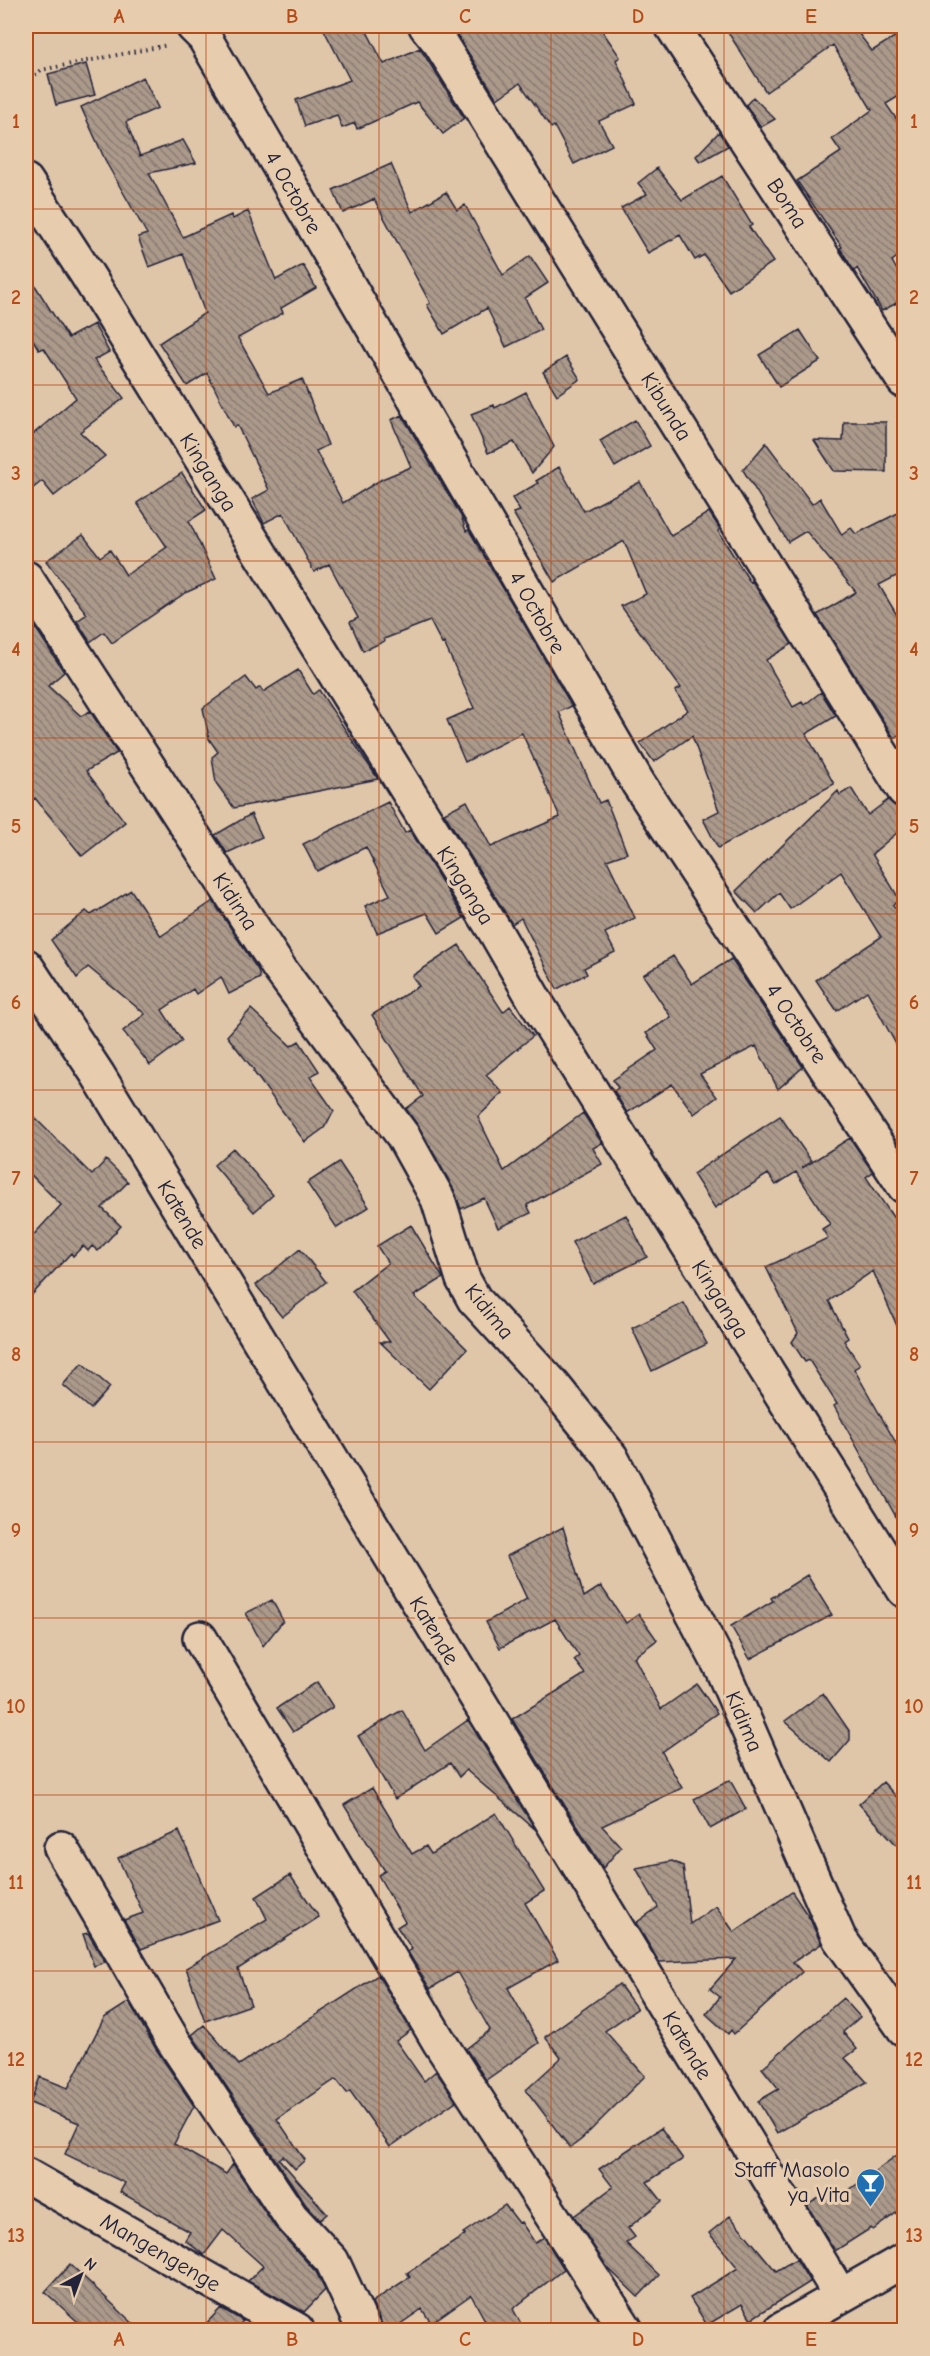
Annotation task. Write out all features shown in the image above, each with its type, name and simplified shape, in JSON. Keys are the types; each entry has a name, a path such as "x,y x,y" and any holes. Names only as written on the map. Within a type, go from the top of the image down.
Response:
{"street":[{"name":"Kibunda","path":"426,26 441,43 904,790"},
{"name":"Boma","path":"672,26 904,381"},
{"name":"4 Octobre","path":"198,31 638,783 904,1186"},
{"name":"Kinganga","path":"26,181 86,273 496,933 540,1009 904,1590"},
{"name":"Kidima","path":"26,578 279,968 403,1136 438,1199 463,1279 474,1299 553,1385 611,1457 722,1669 839,1938 904,2029"},
{"name":"Katende","path":"26,966 98,1075 813,2249 839,2297"},
{"path":"200,1638 440,2043 626,2331"},
{"path":"61,1848 172,2039 291,2217 332,2261 364,2331"},
{"name":"Mangengenge","path":"26,2175 297,2331"},
{"path":"781,2331 904,2260"}],"path":[{"path":"26,83 41,70 198,31"}],"building":[{"path":"322,26 364,26 384,64 420,48 464,118 443,134 417,102 357,129 355,123 342,128 337,115 305,126 296,100 350,80"},
{"path":"454,26 599,26 620,57 616,60 636,104 599,121 612,145 574,164 554,126 551,128 520,83 497,99 456,33"},
{"path":"724,26 860,26 855,29 872,51 904,31 904,93 886,104 904,130 904,252 892,261 904,283 904,299 882,311 857,268 854,271 840,248 842,247 797,181 841,152 832,139 872,110 833,45 766,92"},
{"path":"86,64 95,95 56,105 48,74"},
{"path":"143,77 158,108 126,122 140,156 183,140 196,163 149,173 183,237 231,215 233,219 248,211 276,280 303,265 316,288 281,308 283,313 238,338 269,393 302,379 328,445 316,451 343,503 382,479 411,467 391,420 402,415 461,516 466,531 469,530 572,706 559,712 599,803 606,800 627,853 607,860 635,918 605,933 615,952 584,968 587,974 557,989 521,918 512,924 444,813 467,801 491,847 560,817 522,733 465,762 447,720 474,708 444,643 442,644 430,621 384,639 385,641 363,651 350,622 358,618 329,564 314,572 283,513 264,523 252,499 269,490 237,425 234,427 207,373 187,386 159,343 205,313 183,254 149,267 138,237 147,234 107,164 81,107"},
{"path":"753,97 775,119 761,127 746,105"},
{"path":"719,132 728,146 700,162 696,156"},
{"path":"391,164 412,212 446,192 457,210 465,205 503,275 530,256 548,283 525,298 541,330 506,347 487,308 444,334 427,305 430,303 374,199 343,213 333,190"},
{"path":"657,168 682,200 722,176 752,225 749,227 773,262 729,291 704,255 695,260 680,235 648,253 621,208 647,194 638,183"},
{"path":"26,271 68,338 94,324 109,352 94,360 124,398 80,432 105,456 54,496 42,481 26,494 26,440 76,398 44,348 39,350 26,328"},
{"path":"800,330 820,361 779,387 759,355"},
{"path":"566,357 580,379 557,395 543,372"},
{"path":"526,392 554,447 532,473 514,442 488,453 471,414 494,405 495,408"},
{"path":"635,420 650,446 615,467 600,441"},
{"path":"844,422 886,422 886,472 834,471 814,440 843,441"},
{"path":"766,443 812,504 820,498 842,535 851,528 856,534 904,510 904,572 879,585 904,627 904,732 894,738 817,615 856,592 806,531 788,542 743,470"},
{"path":"559,467 584,511 640,482 671,536 709,512 720,529 718,531 750,582 752,581 792,644 766,660 793,707 802,702 804,705 821,692 836,716 806,734 834,784 718,848 703,819 719,811 692,736 654,762 640,743 688,710 675,691 681,688 621,606 646,594 624,541 554,582 513,513 520,511 512,498"},
{"path":"182,473 206,510 189,521 216,579 185,593 112,643 104,632 90,642 77,621 87,614 46,561 83,535 100,557 110,550 126,575 167,547 137,503"},
{"path":"26,620 37,630 64,672 48,686 81,716 90,711 117,753 86,771 125,822 82,856 35,798 26,806"},
{"path":"298,670 313,694 319,690 378,779 234,808 216,783 212,757 218,752 209,739 203,708 246,677 256,690 260,687 263,692"},
{"path":"851,788 868,815 888,800 904,809 904,827 872,854 900,900 893,905 904,921 904,1059 867,991 837,1011 816,980 881,937 841,872 790,909 779,893 757,913 736,891 838,791 840,795"},
{"path":"388,802 405,833 410,830 464,918 439,933 427,913 377,933 365,906 390,895 366,847 317,871 303,844"},
{"path":"251,814 262,837 227,853 215,835"},
{"path":"131,890 161,936 213,901 258,970 260,978 229,994 221,977 196,994 193,989 162,1010 182,1041 150,1065 123,1031 145,1014 88,967 77,978 51,940 86,911 91,915"},
{"path":"459,945 503,1012 510,1006 533,1036 486,1075 503,1093 478,1117 504,1171 583,1113 602,1143 593,1148 602,1164 527,1205 531,1213 498,1228 484,1198 461,1209 454,1190 419,1127 406,1109 423,1096 372,1015 419,986 412,976"},
{"path":"673,956 692,984 731,959 803,1067 778,1089 756,1046 700,1074 717,1097 694,1114 672,1084 627,1113 614,1091 618,1088 613,1080 657,1050 646,1033 671,1017 643,975"},
{"path":"251,1009 291,1046 299,1041 319,1071 310,1077 334,1111 324,1128 305,1142 227,1036"},
{"path":"26,1109 92,1175 106,1160 128,1182 102,1208 121,1226 98,1251 92,1246 88,1251 83,1246 73,1256 71,1253 26,1301 26,1243 61,1205 26,1170"},
{"path":"780,1116 812,1162 850,1138 873,1172 866,1177 897,1223 904,1226 904,1342 873,1271 829,1301 848,1338 844,1341 860,1365 854,1369 904,1457 904,1531 834,1406 837,1404 809,1360 805,1362 792,1342 798,1333 766,1267 828,1238 822,1229 830,1224 796,1172 776,1185 768,1174 715,1208 693,1174"},
{"path":"233,1148 273,1195 254,1212 214,1165"},
{"path":"339,1162 369,1207 337,1228 307,1183"},
{"path":"626,1215 647,1257 593,1284 572,1242"},
{"path":"411,1225 443,1278 414,1296 467,1349 429,1389 380,1342 390,1342 352,1291 388,1263 377,1246"},
{"path":"300,1249 326,1282 282,1317 256,1285"},
{"path":"684,1303 707,1344 652,1371 632,1328"},
{"path":"82,1363 110,1387 91,1409 63,1385"},
{"path":"563,1527 584,1597 601,1586 626,1623 639,1614 657,1640 634,1657 661,1709 697,1684 717,1713 662,1752 682,1788 602,1826 621,1847 603,1868 512,1719 585,1674 574,1660 579,1656 555,1619 500,1648 486,1622 527,1599 507,1556"},
{"path":"807,1575 832,1615 750,1659 731,1626 773,1601 771,1598"},
{"path":"272,1600 283,1621 263,1646 246,1613"},
{"path":"317,1682 333,1707 293,1732 277,1708"},
{"path":"823,1693 850,1732 850,1740 831,1762 785,1721"},
{"path":"402,1710 425,1750 468,1720 536,1830 466,1770 459,1777 450,1763 395,1799 358,1736"},
{"path":"730,1780 746,1809 710,1829 694,1799"},
{"path":"883,1782 904,1805 904,1853 859,1804"},
{"path":"372,1788 412,1854 426,1846 431,1854 496,1813 544,1891 525,1903 558,1960 508,1988 539,2043 486,2080 466,2049 490,2030 457,1972 430,1989 408,1952 412,1949 397,1927 405,1922 378,1875 385,1871 344,1805"},
{"path":"179,1831 218,1920 141,1949 124,1920 143,1913 118,1858"},
{"path":"672,1861 683,1866 690,1924 716,1906 734,1932 792,1892 810,1919 821,1944 793,1962 802,1972 734,2034 731,2030 728,2034 706,2014 720,1997 710,1989 736,1959 659,1962 636,1923 658,1907 636,1868"},
{"path":"290,1875 319,1917 238,1969 251,2005 205,2021 186,1968 267,1919 256,1897"},
{"path":"88,1933 105,1962 94,1966 83,1934"},
{"path":"378,1975 411,2030 396,2041 424,2081 436,2071 456,2101 390,2147 350,2091 347,2093 336,2079 277,2119 305,2160 295,2169 283,2156 279,2159 327,2214 320,2220 306,2205 192,2035 204,2025 239,2065"},
{"path":"619,1984 637,2009 605,2031 645,2076 582,2139 570,2148 526,2090 561,2058 545,2037"},
{"path":"843,1998 860,2017 843,2032 857,2049 845,2058 867,2082 777,2133 758,2101 779,2089 762,2068"},
{"path":"129,2002 156,2049 194,2106 174,2144 226,2174 233,2164 275,2227 316,2272 325,2290 304,2312 248,2281 263,2266 223,2230 204,2255 185,2240 190,2232 120,2192 125,2183 65,2154 79,2123 30,2103 40,2077 68,2088 104,2018"},
{"path":"661,2128 683,2159 647,2182 662,2201 628,2228 635,2237 626,2243 659,2275 638,2297 607,2267 574,2216 613,2187 599,2169"},
{"path":"904,2150 904,2207 873,2230 871,2228 835,2251 807,2205 833,2190 838,2198"},
{"path":"505,2205 519,2223 521,2222 535,2243 544,2237 564,2269 513,2309 525,2331 491,2331 471,2295 431,2323 422,2309 390,2331 385,2331 372,2302 410,2277 407,2273 465,2235 463,2233"},
{"path":"730,2216 776,2271 796,2259 810,2282 751,2319 742,2304 707,2325 690,2298 738,2268 709,2233"},
{"path":"70,2264 141,2331 88,2331 45,2292"},
{"path":"221,2308 243,2321 234,2331 199,2331"}],"place":[{"name":"Staff Masolo ya Vita","path":"871,2208"}]}
